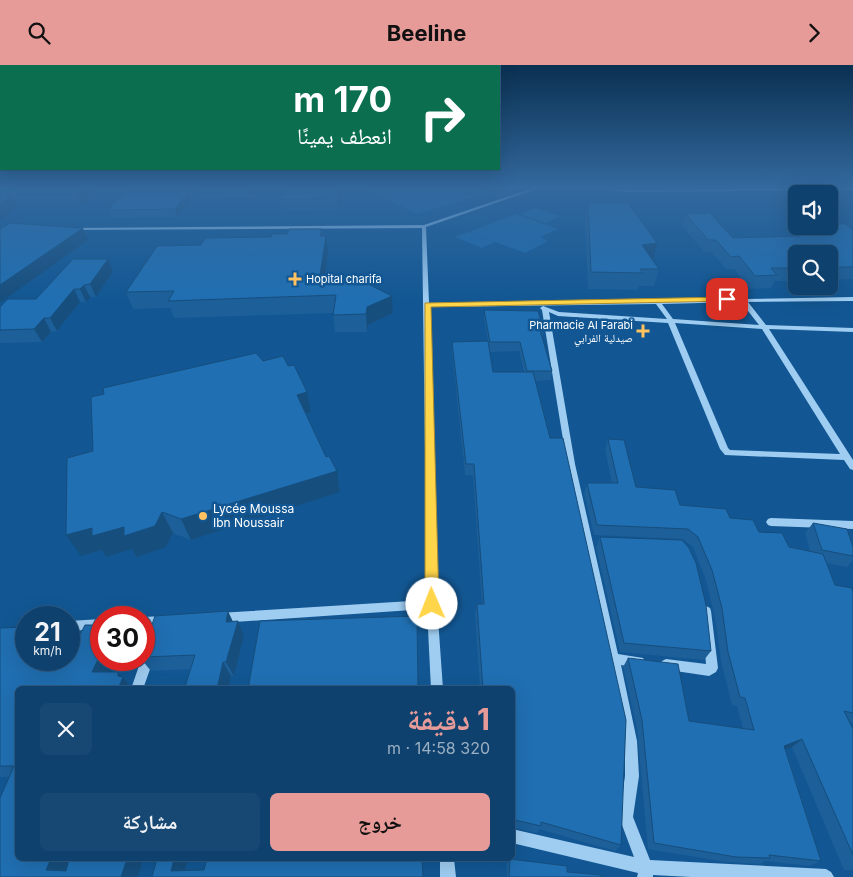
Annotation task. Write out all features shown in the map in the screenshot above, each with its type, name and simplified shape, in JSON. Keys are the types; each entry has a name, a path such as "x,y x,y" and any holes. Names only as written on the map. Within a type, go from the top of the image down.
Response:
{"street":[{"path":"67,229 427,225"},
{"path":"424,226 432,604 437,686"},
{"path":"427,305 541,306 742,299 853,299"},
{"path":"742,299 764,327 853,467"},
{"path":"658,301 670,319 724,449 728,453 845,457"},
{"path":"541,306 558,314 670,319 764,327 853,330"},
{"path":"541,306 571,464 593,541 612,659 631,741 632,776 626,817 645,872"},
{"path":"771,523 853,525"},
{"path":"612,659 710,670 713,664 704,600"},
{"path":"208,618 432,604"},
{"path":"155,625 179,620"},
{"path":"138,686 143,671"},
{"path":"515,837 645,872 826,877"},
{"path":"447,861 448,877"}],"shaded area":[{"path":"488,225 547,225 558,229 540,237 548,241 525,253 469,232"},
{"path":"468,232 495,242 482,248 455,237"}],"building":[{"path":"7,225 83,228 0,285 0,229"},
{"path":"589,225 644,225 657,243 642,245 659,269 640,269 643,273 591,272"},
{"path":"695,225 721,225 733,238 838,235 838,225 847,225 853,230 853,267 838,267 838,245 788,245 788,268 771,268 777,275 755,276 739,256 731,257 716,240 708,240"},
{"path":"289,229 322,229 320,236 326,236 319,282 368,281 368,284 392,296 367,307 366,314 333,315 336,295 168,301 174,291 126,292 157,246 201,245 205,238 271,237 272,234 287,234"},
{"path":"73,259 108,259 90,284 84,285 80,289 74,289 50,318 44,318 34,329 0,330 0,307 8,299 36,299"},
{"path":"484,310 538,311 544,330 540,330 552,371 527,371 520,342 490,342"},
{"path":"488,341 493,372 533,372 550,438 563,438 626,720 621,845 541,822 541,826 515,820 515,686 483,686 477,604 484,604 474,464 466,464 452,342"},
{"path":"256,353 263,361 283,356 288,366 294,365 307,392 297,395 326,457 329,456 337,471 181,519 162,512 155,526 124,536 124,527 92,536 92,528 66,535 67,458 93,451 91,397 104,394 103,388"},
{"path":"608,439 624,440 636,487 675,490 680,505 726,509 730,518 753,520 759,532 782,533 789,547 823,554 835,585 852,588 853,713 844,711 853,729 853,855 802,739 784,746 821,861 769,855 770,858 736,857 654,843 642,720 628,658 678,664 689,721 754,730 745,698 740,697 728,652 722,608 712,570 698,537 688,529 597,525 587,483 618,483"},
{"path":"813,523 847,529 853,547 853,556 822,550"},
{"path":"600,537 682,540 689,548 696,563 706,605 711,651 624,643"},
{"path":"228,611 226,622 238,621 226,662 223,662 218,686 185,686 195,655 155,657 155,616"},
{"path":"417,616 418,686 249,686 260,621"},
{"path":"85,625 90,625 90,671 118,672 118,676 123,677 119,686 15,686 15,861 50,861 46,870 66,871 68,861 126,861 121,877 0,877 0,798 14,766 0,766 0,628 15,627 15,671 80,671 80,635"},
{"path":"515,860 567,866 567,872 601,875 601,877 509,877 510,861"},
{"path":"156,861 174,861 171,871 204,870 206,861 422,861 423,877 152,877"}],"place":[{"name":"Hopital charifa","path":"295,279"},
{"name":"Pharmacie Al Farabi صيدلية الفرابي","path":"643,331"},
{"name":"Lycée Moussa Ibn Noussair","path":"203,516"}],"route":[{"path":"432,604 427,305 727,299"}]}
